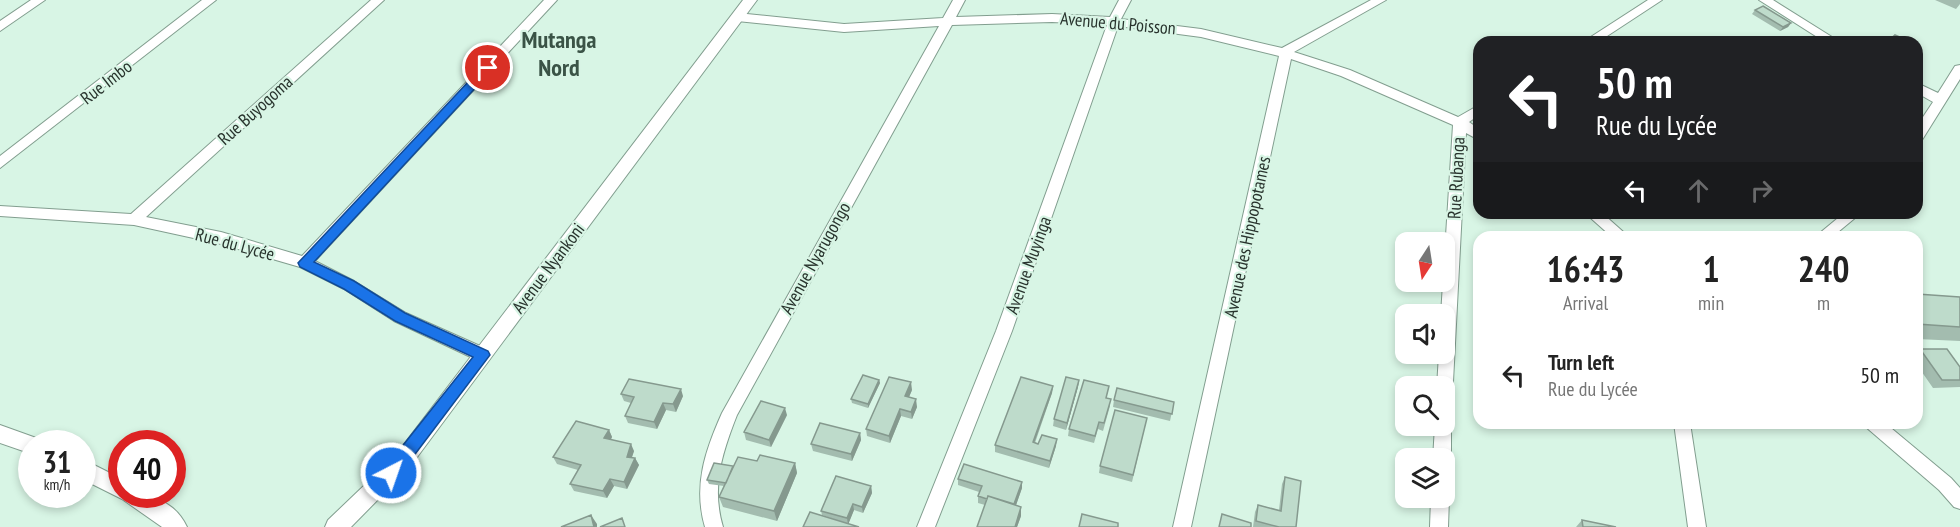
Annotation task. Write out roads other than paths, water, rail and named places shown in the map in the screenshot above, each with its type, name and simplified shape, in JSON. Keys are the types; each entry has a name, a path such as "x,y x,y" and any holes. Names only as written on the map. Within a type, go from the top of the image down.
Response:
{"street":[{"path":"0,27 39,0"},
{"name":"Rue Imbo","path":"0,163 210,0"},
{"name":"Rue Buyogoma","path":"134,220 378,0"},
{"path":"305,263 551,0"},
{"name":"Avenue Nyankoni","path":"336,527 402,462 750,0"},
{"name":"Avenue Nyarugongo","path":"714,527 707,477 712,456 730,413 959,0"},
{"name":"Avenue Muyinga","path":"926,527 1008,320 1114,21 1125,0"},
{"path":"1286,51 1380,0"},
{"path":"1599,36 1656,0"},
{"path":"1765,0 1823,36"},
{"name":"Avenue du Poisson","path":"737,17 831,28 947,21 1055,18 1172,26 1286,51 1377,86 1460,122 1473,131"},
{"path":"1813,36 1817,33"},
{"name":"Avenue des Hippopotames","path":"1182,527 1286,51"},
{"path":"1923,127 1960,69"},
{"path":"1923,90 1940,100"},
{"name":"Rue Rubanga","path":"1445,376 1460,122 1473,113"},
{"name":"Rue du Lycée","path":"0,211 134,220 221,238 305,263 349,285 400,317 483,355"},
{"path":"1600,219 1615,231"},
{"path":"1830,231 1846,219"},
{"path":"1683,429 1697,527"},
{"path":"1880,429 1945,484 1960,501"},
{"path":"0,434 18,440"},
{"path":"153,508 166,516 176,527"},
{"path":"1439,527 1440,508"}],"district":[{"name":"Mutanga Nord","path":"559,53"}]}
